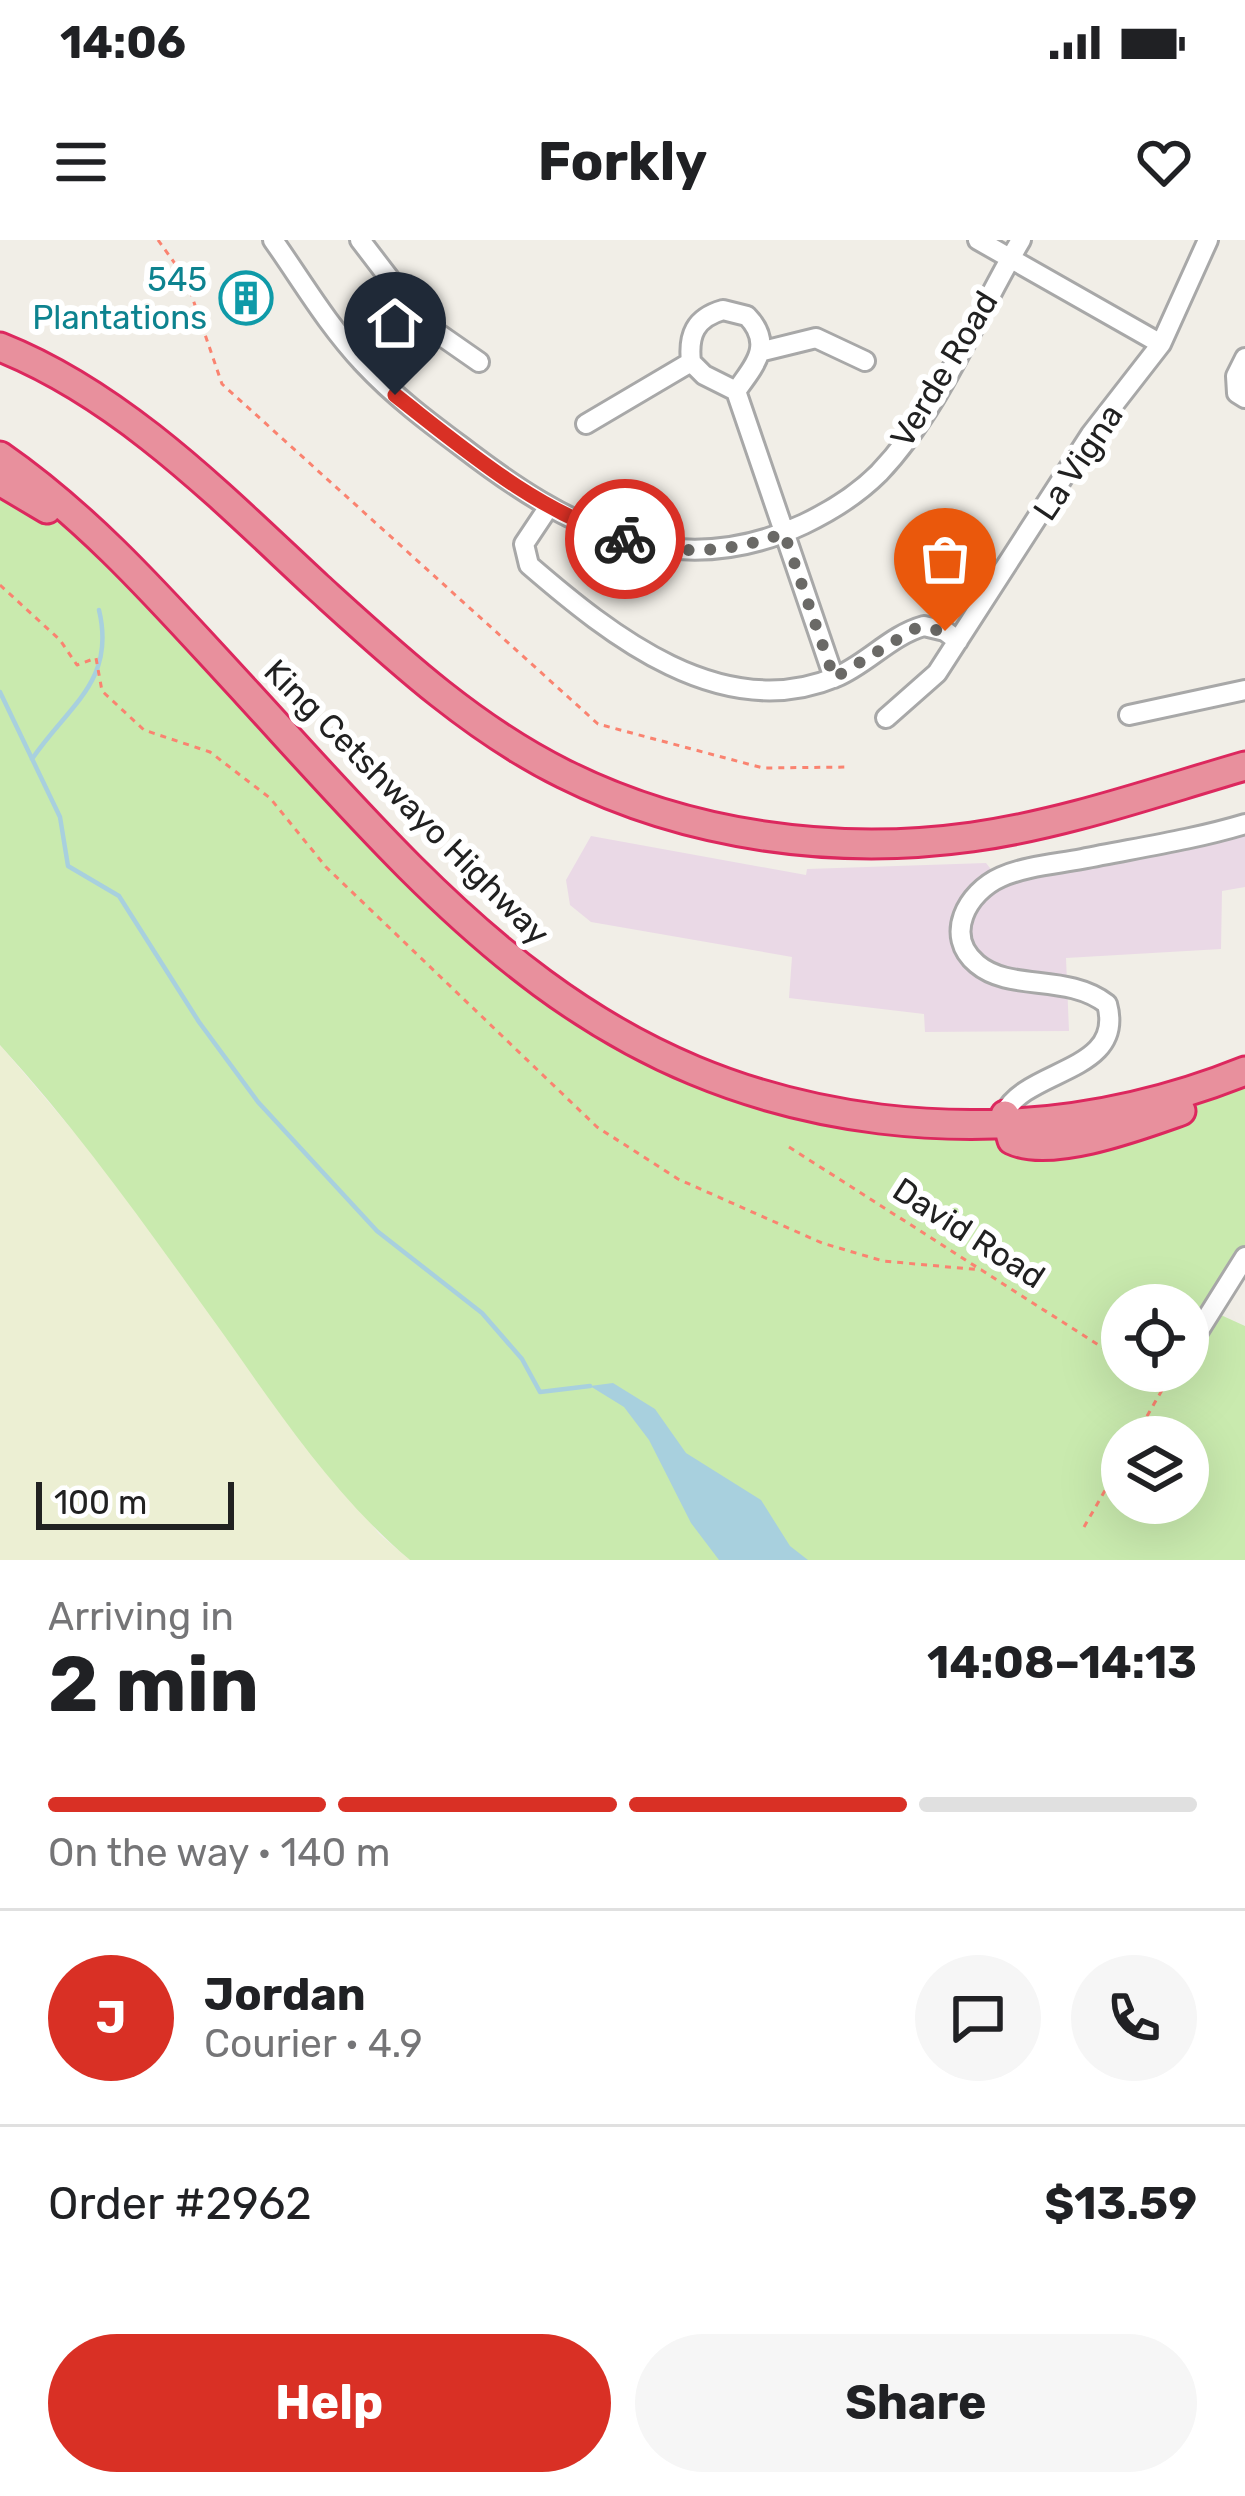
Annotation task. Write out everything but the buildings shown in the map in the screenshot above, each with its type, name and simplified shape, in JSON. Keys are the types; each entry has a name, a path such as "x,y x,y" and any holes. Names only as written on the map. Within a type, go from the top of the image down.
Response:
{"highway":[{"path":"0,331 28,358"},
{"path":"0,347 28,358 142,431 391,653 493,731 561,773 674,816 791,839 935,842 1066,818 1245,766"},
{"name":"King Cetshwayo Highway","path":"0,456 62,501 98,536 484,940 562,1000 677,1064 776,1099 839,1114 906,1122 1005,1120 1156,1101 1245,1071"},
{"path":"0,481 98,536"},
{"path":"1005,1120 1012,1141 1023,1145 1077,1140 1155,1120 1245,1083"}],"street":[{"name":"Verde Road","path":"273,240 308,298 395,395 548,508 594,530 666,549 732,549 784,533 854,494 902,445 1021,240"},
{"path":"360,240 413,316 479,362"},
{"path":"978,240 1161,344"},
{"name":"La Vigna","path":"886,718 923,688 958,641 1091,434 1161,344 1208,240"},
{"path":"691,362 694,328 723,310 738,311 753,322 763,351"},
{"path":"362,362 410,324 413,316"},
{"path":"736,392 763,351 816,338 865,361"},
{"path":"1245,358 1235,381 1237,393 1245,398"},
{"path":"691,362 704,375 736,392 834,678"},
{"path":"586,424 691,362"},
{"path":"548,508 524,544 529,565 650,656 683,672 753,690 834,678 916,628 938,628 958,641"},
{"path":"1129,716 1245,690"},
{"path":"1005,1120 1019,1092 1091,1056 1108,1029 1110,1015 1107,1004 1081,988 981,969 962,945 959,918 968,906 998,878 1245,824"},
{"path":"1209,1314 1245,1257"}],"path":[{"path":"158,240 186,279 222,384 598,724 763,768 850,766"},
{"path":"0,585 60,640 77,665 96,658 102,691 143,730 209,752 270,799 326,867 597,1127 678,1178 822,1243 883,1261 982,1270"},
{"name":"David Road","path":"789,1147 1101,1346"},
{"path":"1084,1527 1101,1497"}],"shaded area":[{"path":"1245,824 1245,887 1222,891 1221,949 1066,958 1069,1031 925,1032 924,1014 789,998 792,957 591,922 570,905 566,880 591,836 806,875 807,869 986,863 998,878"}],"green space":[{"path":"0,456 484,940 743,1089 1006,1126 1245,1071 1245,1257 1212,1311 1245,1326 1245,1560 410,1560 357,1510 310,1454 60,1115 0,1045"},
{"path":"0,1045 108,1172 379,1534 410,1560 0,1560"}],"water":[{"path":"613,1383 655,1409 686,1453 761,1500 790,1546 808,1560 719,1560 691,1523 649,1440 624,1407 590,1386"}],"waterway":[{"path":"32,759 95,674 103,635 99,610"},
{"path":"0,692 60,817 68,866 119,896 199,1022 258,1102 377,1231 482,1313 522,1359 540,1392 590,1386"}],"way so far":[{"path":"625,539 666,549 732,549 784,533 834,678 916,628 945,631"}],"place":[{"name":"545 Plantations","path":"246,298"}],"route":[{"path":"395,395 514,487 594,530 625,539"}]}
